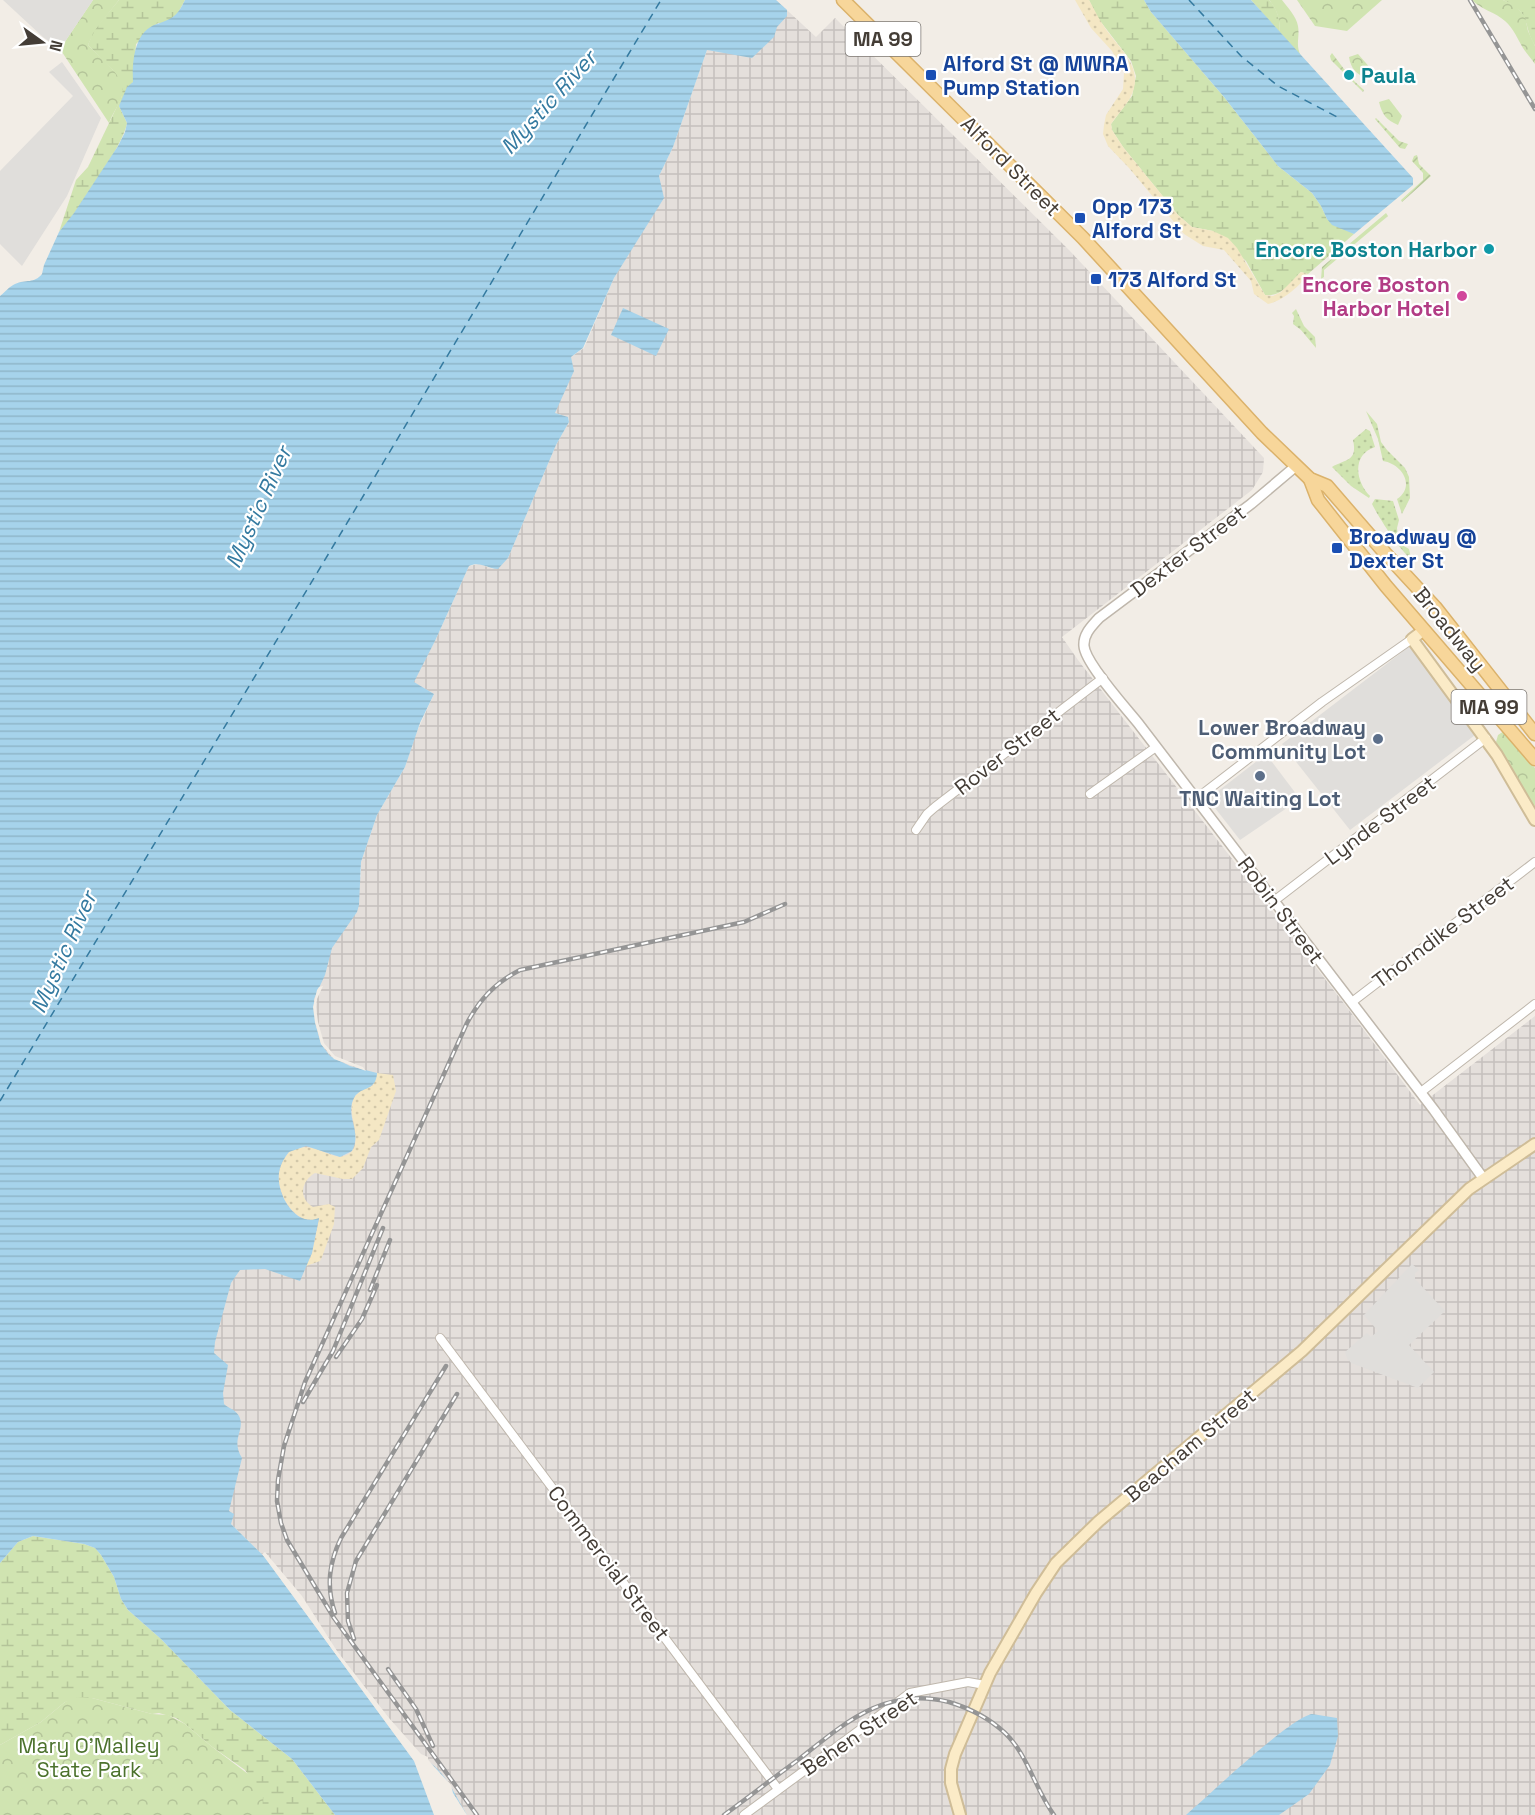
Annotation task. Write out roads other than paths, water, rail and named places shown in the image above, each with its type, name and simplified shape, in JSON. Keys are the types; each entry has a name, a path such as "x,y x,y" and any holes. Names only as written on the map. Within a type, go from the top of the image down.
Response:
{"main road":[{"name":"Alford Street","path":"843,1 1083,238 1262,433 1296,466"},
{"name":"Broadway","path":"1296,466 1310,479 1327,486 1435,607 1535,734"},
{"name":"Broadway","path":"1310,479 1318,500 1403,608 1535,759"},
{"path":"1424,630 1413,639 1486,738 1535,820"},
{"name":"Beacham Street","path":"960,1815 951,1783 953,1762 985,1685 1056,1563 1077,1541 1302,1351 1462,1195 1483,1178 1535,1144"}],"street":[{"name":"Dexter Street","path":"1084,641 1089,628 1099,618 1251,504 1296,466"},
{"path":"1196,799 1322,702 1413,639"},
{"name":"Robin Street","path":"1084,641 1085,653 1092,666 1421,1092 1483,1178"},
{"name":"Rover Street","path":"916,830 935,807 1103,678"},
{"name":"Lynde Street","path":"1274,901 1486,738"},
{"path":"1090,794 1156,747"},
{"name":"Thorndike Street","path":"1352,1002 1535,862"},
{"path":"1421,1092 1535,1004"},
{"name":"Commercial Street","path":"440,1338 778,1789"},
{"name":"Behen Street","path":"744,1815 910,1693 968,1682 985,1685"}],"water":[{"name":"Mystic River","path":"185,0 776,0 787,10 787,16 777,27 774,37 752,58 707,50 673,147 659,176 664,198 614,278 583,348 571,357 574,371 555,413 568,417 569,422 556,445 508,558 498,569 477,564 469,566 414,682 434,694 420,723 405,767 377,815 361,862 357,912 332,948 325,975 314,999 315,1022 321,1044 330,1056 350,1066 377,1073 376,1079 374,1084 359,1092 353,1100 351,1113 355,1144 352,1151 340,1157 306,1146 289,1152 281,1164 279,1181 289,1207 302,1218 310,1220 319,1218 312,1253 300,1281 265,1269 240,1270 231,1283 215,1342 214,1353 228,1365 223,1393 224,1404 236,1412 241,1421 237,1445 242,1458 229,1511 234,1514 231,1524 274,1566 335,1653 419,1757 428,1761 442,1774 467,1815 335,1815 292,1759 230,1710 161,1639 128,1610 121,1599 114,1577 95,1548 84,1544 33,1536 18,1542 0,1563 0,296 13,285 36,279 42,274 59,232 74,213 125,132 127,123 119,106 127,87 133,82 134,57 139,40 149,28 174,16"},
{"path":"1144,0 1251,0 1413,178 1413,185 1354,234 1332,225 1312,193 1278,166 1224,97 1151,12"},
{"path":"623,308 669,329 656,356 611,335"},
{"path":"1312,1714 1337,1718 1338,1736 1330,1765 1309,1794 1279,1815 1186,1815 1269,1742 1301,1718"}],"railway":[{"path":"1470,0 1535,109"},
{"path":"477,1815 334,1618 287,1540 277,1501 278,1480 284,1446 305,1382 467,1023 489,992 520,970 744,922 785,904"},
{"path":"303,1402 333,1351 383,1228"},
{"path":"370,1290 390,1240"},
{"path":"336,1357 362,1319 377,1285"},
{"path":"335,1613 330,1593 330,1575 341,1538 446,1366"},
{"path":"354,1639 348,1621 347,1593 356,1561 457,1394"},
{"path":"388,1669 416,1709 433,1746"},
{"path":"724,1815 832,1733 867,1711 905,1699 926,1698 964,1707 986,1718 1005,1733 1020,1751 1054,1815"}],"place":[{"name":"Alford St @ MWRA Pump Station","path":"931,75"},
{"name":"Paula","path":"1349,75"},
{"name":"Opp 173 Alford St","path":"1080,218"},
{"name":"Encore Boston Harbor","path":"1489,249"},
{"name":"173 Alford St","path":"1096,279"},
{"name":"Encore Boston Harbor Hotel","path":"1462,296"},
{"name":"Broadway @ Dexter St","path":"1337,548"},
{"name":"Lower Broadway Community Lot","path":"1378,739"},
{"name":"TNC Waiting Lot","path":"1260,776"}],"park label":[{"name":"Mary O'Malley State Park","path":"89,1757"}]}
